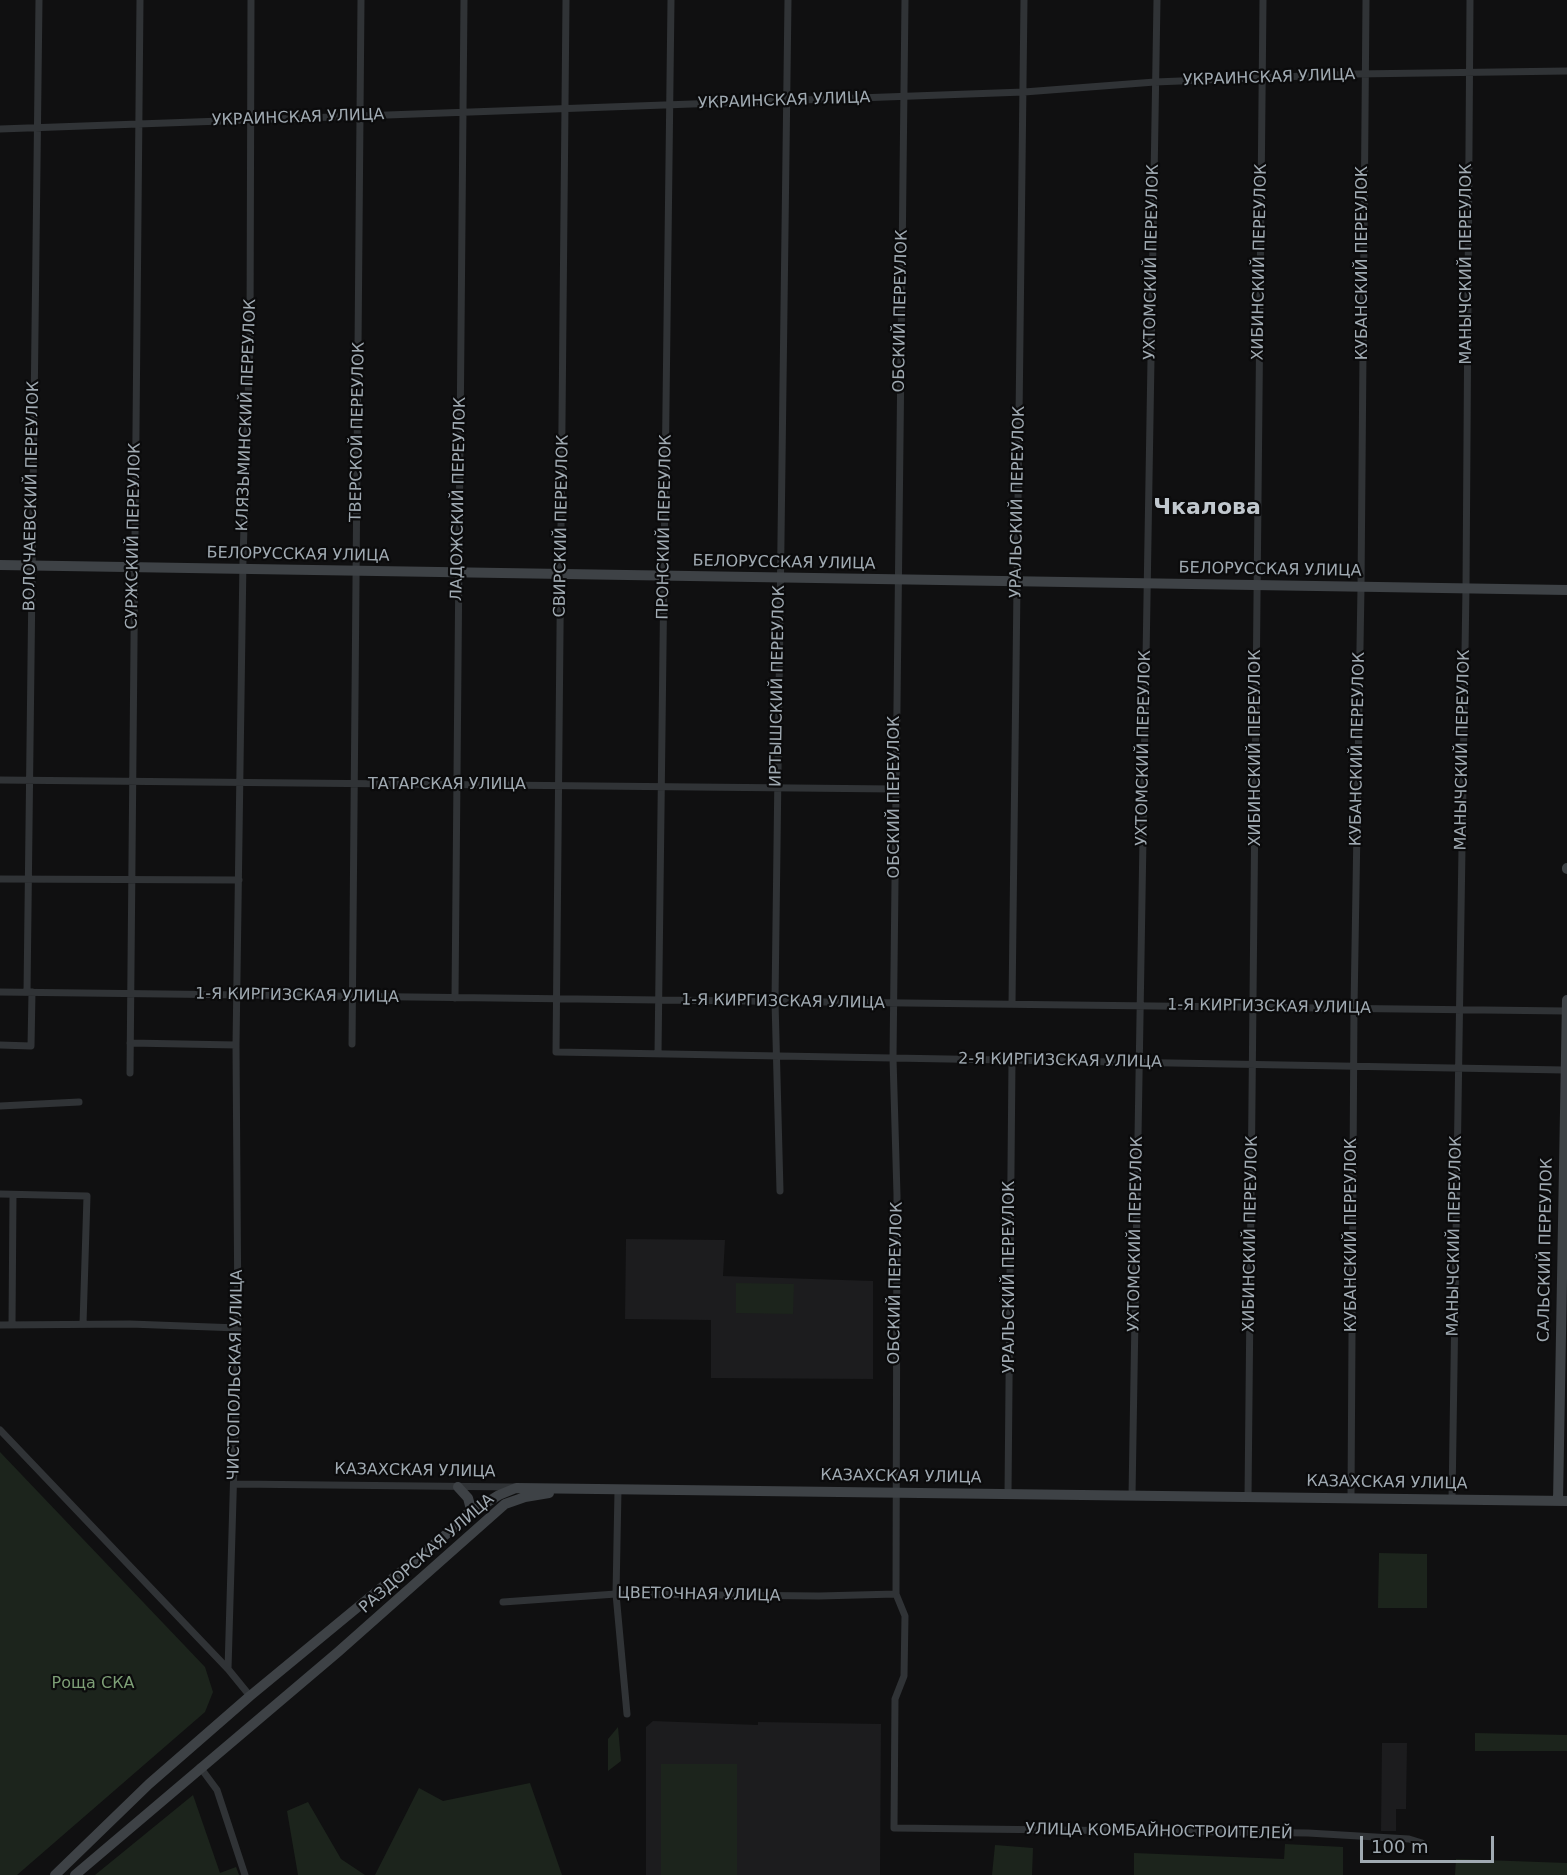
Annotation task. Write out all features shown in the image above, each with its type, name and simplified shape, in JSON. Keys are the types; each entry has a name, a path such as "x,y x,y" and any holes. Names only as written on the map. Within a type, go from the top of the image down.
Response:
{"main road":[{"name":"БЕЛОРУССКАЯ УЛИЦА","path":"0,565 1567,590"},
{"name":"САЛЬСКИЙ ПЕРЕУЛОК","path":"1563,1501 1564,1070 1567,1000"},
{"name":"КАЗАХСКАЯ УЛИЦА","path":"526,1486 579,1490 1563,1501"},
{"name":"РАЗДОРСКАЯ УЛИЦА","path":"55,1875 186,1751 250,1696 467,1517 499,1495 526,1486"},
{"path":"458,1487 466,1494 467,1517"},
{"name":"РАЗДОРСКАЯ УЛИЦА","path":"75,1875 338,1652 505,1504 525,1497 579,1490"},
{"path":"324,1635 338,1652"},
{"path":"186,1751 200,1767"}],"street":[{"name":"ВОЛОЧАЕВСКИЙ ПЕРЕУЛОК","path":"0,1045 31,1046 28,879 39,0"},
{"name":"СУРЖСКИЙ ПЕРЕУЛОК","path":"130,1073 140,0"},
{"name":"КЛЯЗЬМИНСКИЙ ПЕРЕУЛОК","path":"236,1045 243,569 250,339 251,0"},
{"name":"ТВЕРСКОЙ ПЕРЕУЛОК","path":"351,1044 362,116 361,0"},
{"name":"ЛАДОЖСКИЙ ПЕРЕУЛОК","path":"456,998 458,573 465,0"},
{"name":"СВИРСКИЙ ПЕРЕУЛОК","path":"556,1052 566,0"},
{"name":"ПРОНСКИЙ ПЕРЕУЛОК","path":"658,1054 671,0"},
{"name":"ИРТЫШСКИЙ ПЕРЕУЛОК","path":"780,1191 779,1079 775,1056 775,1001 788,0"},
{"name":"ОБСКИЙ ПЕРЕУЛОК","path":"894,1828 895,1699 904,1676 905,1616 896,1594 897,1195 893,1058 894,789 905,0"},
{"name":"УРАЛЬСКИЙ ПЕРЕУЛОК","path":"1012,1004 1024,0"},
{"name":"УХТОМСКИЙ ПЕРЕУЛОК","path":"1132,1495 1156,0"},
{"name":"ХИБИНСКИЙ ПЕРЕУЛОК","path":"1248,1497 1263,0"},
{"name":"КУБАНСКИЙ ПЕРЕУЛОК","path":"1351,1498 1353,1066 1361,587 1366,0"},
{"name":"МАНЫЧСКИЙ ПЕРЕУЛОК","path":"1452,1499 1466,587 1470,0"},
{"name":"УКРАИНСКАЯ УЛИЦА","path":"0,129 904,97 1024,92 1155,82 1365,74 1567,70"},
{"name":"ТАТАРСКАЯ УЛИЦА","path":"0,780 894,789"},
{"path":"0,879 239,880"},
{"name":"1-Я КИРГИЗСКАЯ УЛИЦА","path":"0,992 1566,1011"},
{"path":"130,1043 236,1045"},
{"name":"ЧИСТОПОЛЬСКАЯ УЛИЦА","path":"228,1669 238,1328 236,1045"},
{"name":"2-Я КИРГИЗСКАЯ УЛИЦА","path":"556,1052 1564,1070"},
{"name":"УРАЛЬСКИЙ ПЕРЕУЛОК","path":"1008,1494 1012,1060"},
{"path":"0,1106 79,1102"},
{"path":"0,1194 87,1196 83,1324"},
{"path":"12,1325 13,1195"},
{"path":"0,1325 83,1324 238,1328"},
{"path":"0,1430 228,1669 250,1696"},
{"name":"КАЗАХСКАЯ УЛИЦА","path":"235,1484 526,1486"},
{"path":"618,1490 616,1594 627,1714"},
{"name":"ЦВЕТОЧНАЯ УЛИЦА","path":"503,1602 616,1594 819,1596 896,1594"},
{"path":"200,1767 217,1790 245,1875"},
{"name":"УЛИЦА КОМБАЙНОСТРОИТЕЛЕЙ","path":"894,1828 1308,1833 1409,1839 1422,1843"}],"shaded area":[{"path":"626,1239 725,1240 723,1276 873,1281 873,1379 711,1378 711,1320 625,1319"},
{"path":"653,1721 758,1725 758,1722 881,1724 880,1875 646,1875 646,1727"},
{"path":"1382,1743 1407,1743 1406,1809 1396,1809 1396,1831 1381,1831"}],"green space":[{"path":"736,1283 794,1284 793,1314 736,1313"},
{"name":"Роща СКА","path":"0,1452 205,1667 213,1692 205,1712 17,1875 0,1875"},
{"path":"1379,1553 1427,1554 1427,1608 1378,1608"},
{"path":"618,1727 621,1761 608,1771 608,1739"},
{"path":"1475,1733 1567,1735 1567,1751 1475,1751"},
{"path":"661,1764 737,1764 737,1875 661,1875"},
{"path":"530,1783 562,1875 375,1875 419,1788 443,1801"},
{"path":"193,1795 220,1873 236,1867 239,1875 95,1875"},
{"path":"308,1802 341,1859 365,1875 298,1875 287,1811"},
{"path":"1285,1844 1343,1847 1343,1875 1134,1875 1134,1853 1284,1859"},
{"path":"995,1845 1033,1848 1032,1875 992,1875"},
{"path":"1456,1859 1567,1863 1567,1875 1455,1875"}],"district":[{"name":"Чкалова","path":"1207,508"}]}
